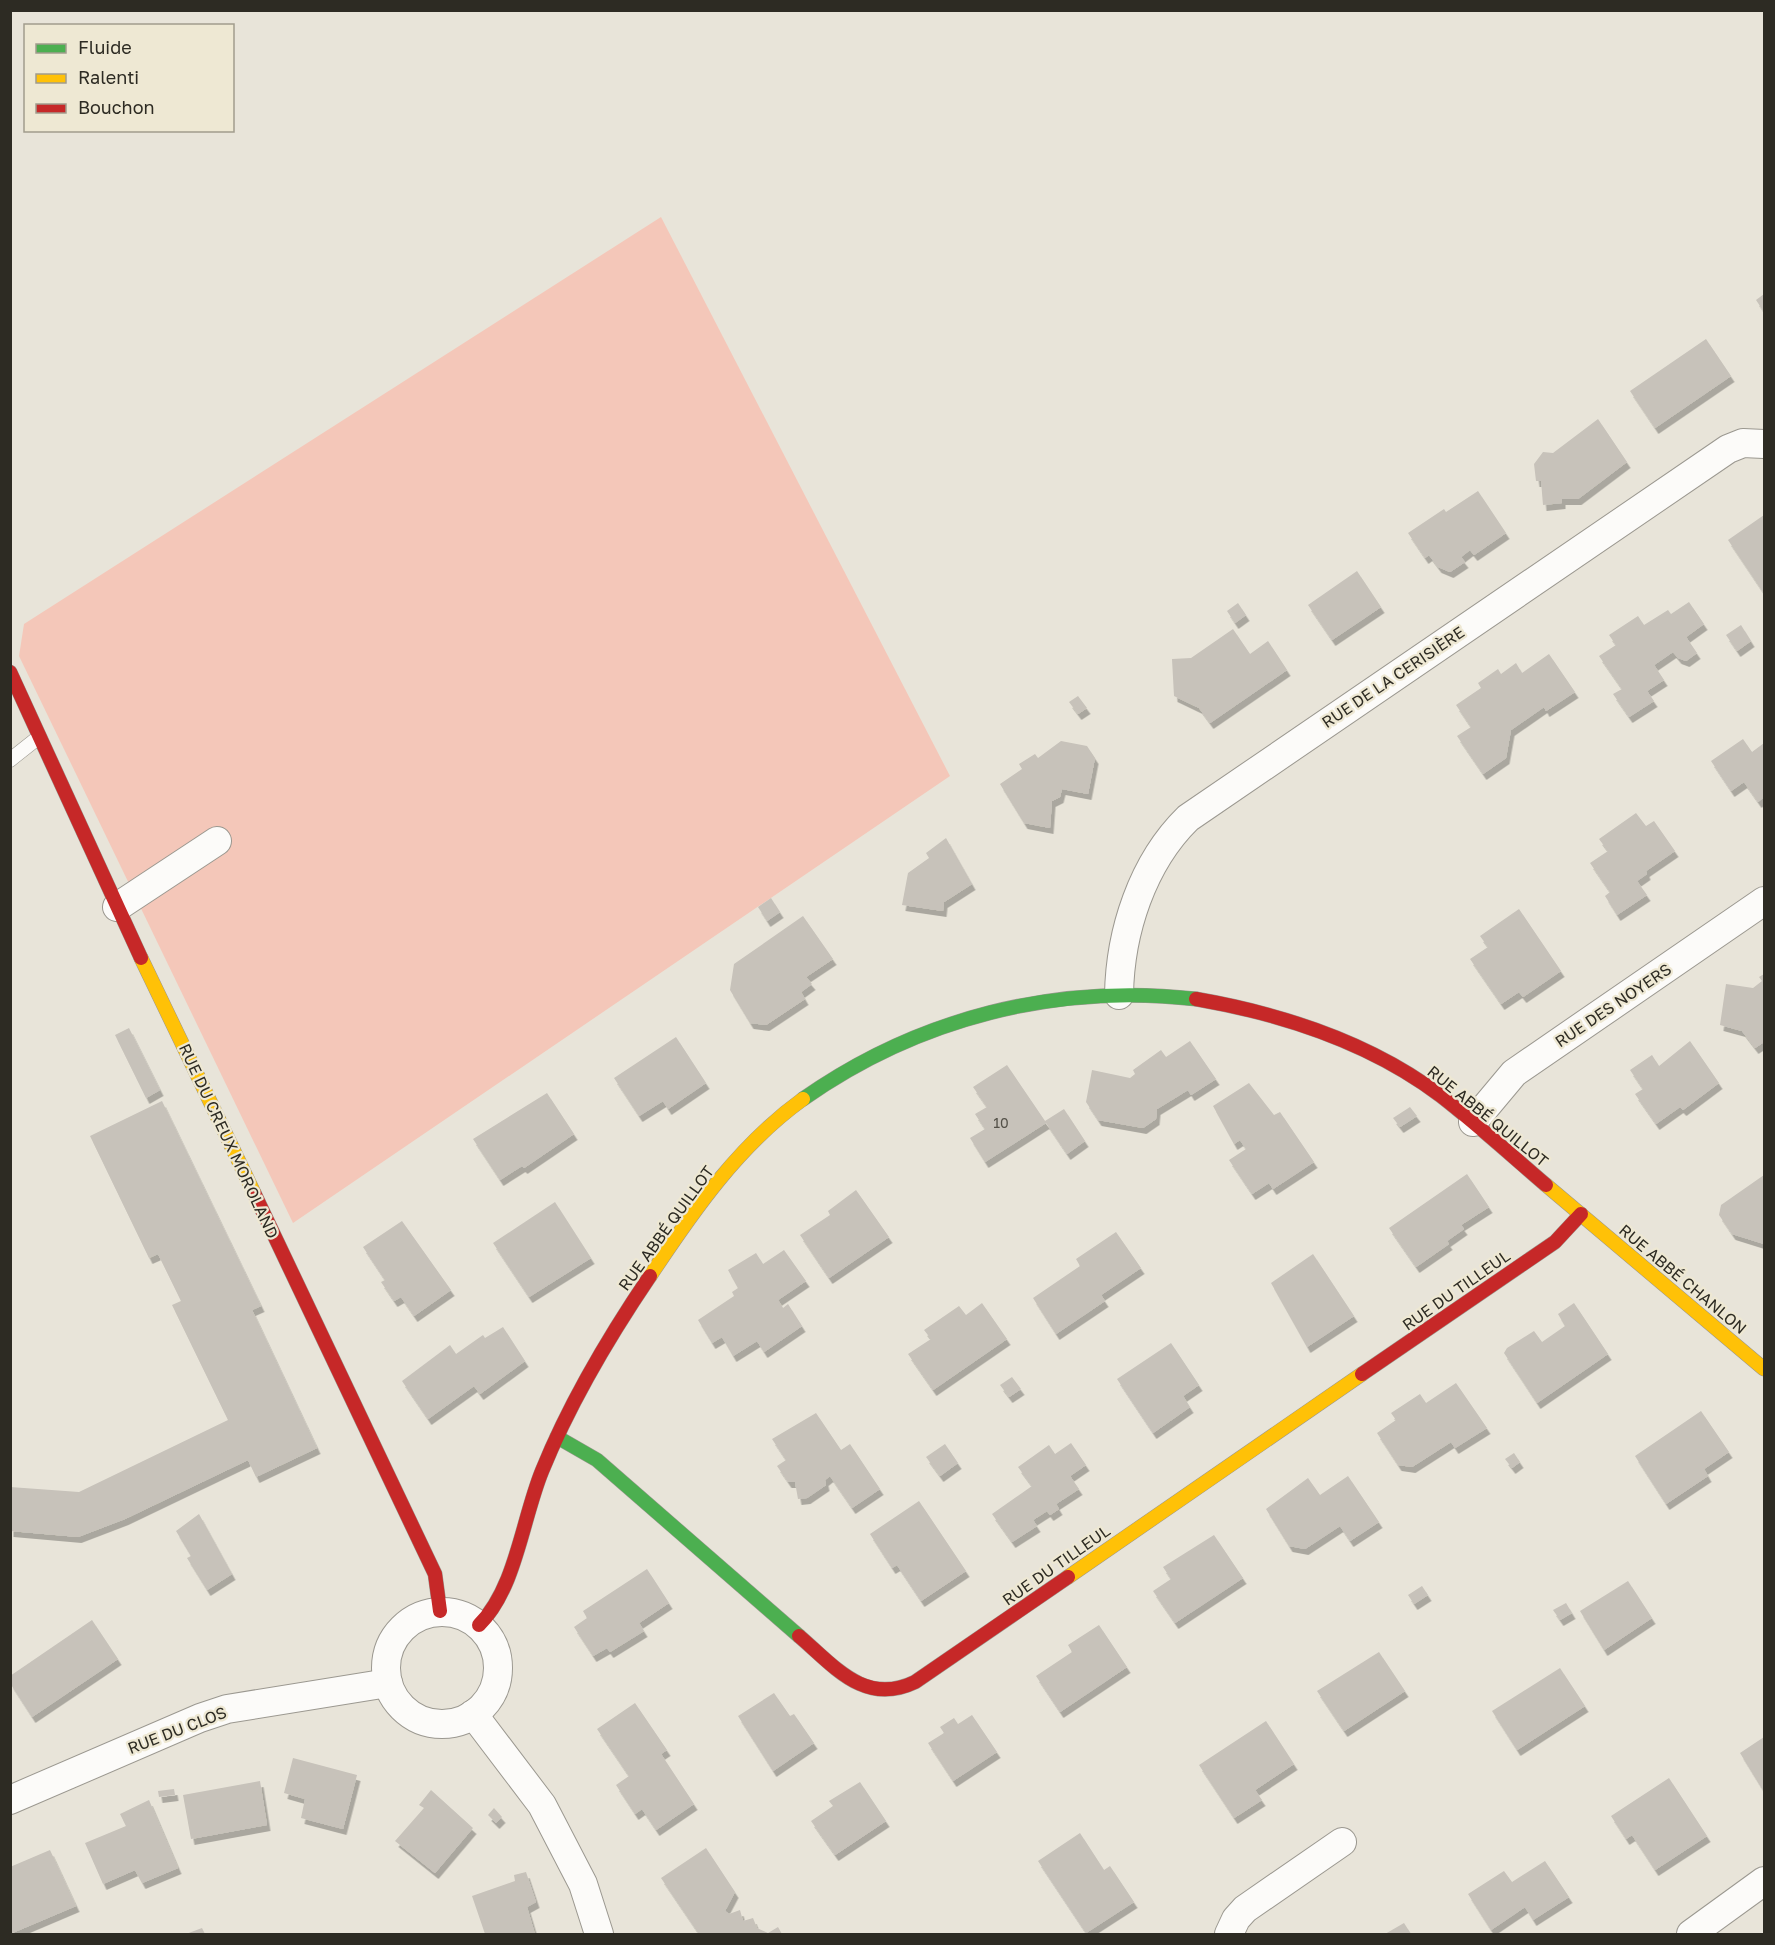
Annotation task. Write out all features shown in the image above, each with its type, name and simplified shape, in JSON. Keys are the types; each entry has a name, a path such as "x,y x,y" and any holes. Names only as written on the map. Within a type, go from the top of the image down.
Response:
{"street":[{"name":"RUE DE LA CERISIÈRE","path":"1119,995 1122,957 1143,883 1162,846 1188,818 1728,449 1743,443 1764,444"},
{"name":"RUE DU CREUX MOROLAND","path":"10,672 117,907 435,1574 440,1611"},
{"path":"117,907 217,841"},
{"name":"RUE DES NOYERS","path":"1473,1122 1514,1073 1764,901"},
{"name":"RUE ABBÉ QUILLOT","path":"479,1625 493,1611 502,1594 540,1475 557,1437 601,1354 665,1253 700,1203 738,1158 785,1114 839,1075 876,1054 948,1023 990,1010 1029,1002 1071,996 1119,995 1163,995 1204,1000 1294,1020 1342,1039 1402,1070 1440,1095 1581,1214"},
{"name":"RUE DU TILLEUL","path":"557,1437 597,1460 846,1677 868,1689 893,1691 915,1682 1555,1242 1581,1214"},
{"name":"RUE ABBÉ CHANLON","path":"1581,1214 1715,1330 1762,1359"},
{"path":"440,1611 467,1617 479,1625 495,1650 497,1679 484,1705 460,1721 445,1724 416,1717 403,1709 388,1683 386,1666 388,1650 396,1635 408,1623 423,1615 440,1611"},
{"name":"RUE DU CLOS","path":"10,1800 200,1718 227,1709 388,1683"},
{"path":"473,1714 542,1805 583,1884 599,1935"},
{"path":"1229,1935 1236,1919 1245,1909 1342,1842"},
{"path":"1691,1935 1764,1881"}],"lane":[{"path":"10,760 39,736"}],"shaded area":[{"path":"661,217 950,776 293,1223 19,656 24,624"}],"building":[{"path":"1764,294 1764,312 1756,300"},
{"path":"1706,339 1731,376 1655,428 1630,391"},
{"path":"1598,419 1627,462 1578,499 1562,499 1562,503 1543,505 1541,481 1536,481 1534,464 1543,452 1553,453"},
{"path":"1478,491 1506,533 1474,555 1470,550 1461,557 1465,562 1450,572 1438,567 1429,555 1425,558 1408,533 1444,509 1446,512"},
{"path":"1764,515 1764,591 1763,592 1728,540"},
{"path":"1357,571 1381,607 1332,640 1308,605"},
{"path":"1689,602 1704,624 1686,637 1697,653 1686,661 1678,658 1673,652 1654,665 1664,680 1647,691 1654,701 1629,717 1613,694 1622,689 1599,656 1616,645 1609,635 1638,616 1644,625 1668,610 1671,614"},
{"path":"1238,603 1246,615 1235,623 1227,611"},
{"path":"1741,625 1751,641 1737,651 1726,635"},
{"path":"1233,629 1250,654 1268,641 1287,670 1210,723 1199,708 1174,696 1172,659 1191,658"},
{"path":"1549,654 1575,692 1546,711 1544,707 1511,730 1506,758 1483,774 1457,736 1471,727 1456,705 1481,688 1478,683 1498,669 1501,674 1516,663 1522,673"},
{"path":"1078,696 1087,708 1078,714 1069,702"},
{"path":"1743,739 1752,752 1764,743 1764,797 1758,802 1744,782 1731,791 1711,761"},
{"path":"1061,741 1087,746 1095,758 1088,794 1062,789 1060,797 1052,801 1050,828 1024,823 1000,784 1022,769 1019,764 1035,754 1038,758"},
{"path":"1636,813 1646,826 1654,821 1675,851 1646,871 1647,874 1637,881 1647,895 1617,915 1605,896 1610,892 1590,863 1608,851 1599,839"},
{"path":"946,838 972,884 944,902 943,911 902,905 908,873 929,858 926,853"},
{"path":"771,898 780,912 767,921 758,907"},
{"path":"1519,909 1561,971 1523,997 1519,992 1501,1004 1470,959 1488,947 1480,936"},
{"path":"803,916 833,959 806,977 812,984 801,992 805,999 766,1025 750,1023 730,990 734,964"},
{"path":"1764,974 1764,1042 1755,1048 1742,1031 1720,1025 1726,984 1753,988 1762,981 1759,977"},
{"path":"129,1028 160,1090 146,1098 115,1035"},
{"path":"676,1037 706,1083 668,1109 663,1101 639,1116 614,1078"},
{"path":"1190,1041 1216,1079 1191,1095 1188,1090 1157,1109 1156,1119 1143,1128 1098,1120 1086,1102 1092,1070 1130,1078 1135,1074 1133,1070 1161,1050 1166,1057"},
{"path":"1690,1041 1719,1083 1683,1110 1680,1107 1656,1124 1635,1094 1643,1089 1630,1070 1652,1055 1659,1066"},
{"path":"1007,1065 1045,1121 1064,1109 1085,1141 1067,1154 1046,1123 985,1162 970,1138 985,1129 975,1114 987,1107 973,1087"},
{"path":"1249,1083 1274,1115 1280,1112 1314,1162 1273,1189 1269,1183 1252,1194 1229,1160 1246,1149 1240,1140 1234,1144 1213,1106"},
{"path":"547,1093 574,1134 524,1168 522,1166 500,1180 473,1139"},
{"path":"162,1101 261,1306 252,1310 317,1448 256,1477 248,1460 125,1519 78,1537 10,1531 10,1487 79,1492 228,1420 172,1305 181,1301 158,1254 149,1258 90,1136"},
{"path":"1410,1107 1417,1116 1400,1127 1393,1118"},
{"path":"1467,1174 1489,1207 1461,1225 1464,1229 1447,1241 1449,1244 1416,1267 1389,1228"},
{"path":"1764,1175 1764,1244 1732,1234 1719,1215 1721,1205"},
{"path":"856,1190 889,1237 829,1278 800,1235 830,1215 828,1211"},
{"path":"555,1202 591,1258 529,1297 493,1243"},
{"path":"402,1221 451,1290 414,1316 401,1297 394,1301 381,1282 385,1280 363,1247"},
{"path":"1116,1232 1141,1268 1101,1295 1105,1301 1056,1334 1033,1298 1080,1266 1076,1259"},
{"path":"784,1250 806,1281 778,1300 783,1308 788,1304 802,1326 764,1352 757,1341 733,1356 722,1337 712,1343 698,1320 734,1296 732,1292 738,1288 728,1270 756,1253 763,1264"},
{"path":"1313,1254 1354,1316 1307,1347 1271,1283"},
{"path":"982,1303 1007,1339 933,1390 908,1354 931,1339 924,1330 959,1306 966,1315"},
{"path":"1574,1303 1608,1354 1537,1403 1504,1353 1507,1348 1534,1331 1542,1342 1565,1326 1558,1314"},
{"path":"503,1327 525,1361 480,1394 474,1386 428,1419 402,1381 450,1345 456,1354 483,1335 485,1338"},
{"path":"1171,1343 1199,1385 1183,1396 1190,1407 1153,1433 1117,1379"},
{"path":"1012,1377 1021,1389 1009,1397 1000,1385"},
{"path":"1456,1383 1487,1428 1455,1448 1451,1442 1412,1467 1398,1465 1377,1433 1396,1420 1391,1413 1420,1394 1426,1403"},
{"path":"1701,1411 1729,1452 1704,1469 1708,1476 1666,1504 1635,1456"},
{"path":"816,1413 841,1450 850,1444 880,1489 852,1508 830,1476 825,1480 826,1485 807,1498 798,1499 795,1482 788,1482 777,1466 786,1460 772,1439"},
{"path":"1071,1443 1086,1465 1070,1476 1079,1489 1056,1504 1059,1509 1050,1515 1047,1511 1033,1520 1037,1526 1012,1542 992,1514 1032,1486 1018,1467 1049,1445 1055,1454"},
{"path":"945,1444 958,1463 940,1476 926,1457"},
{"path":"1514,1453 1520,1462 1512,1468 1505,1459"},
{"path":"1348,1476 1379,1522 1350,1541 1340,1526 1305,1549 1289,1546 1266,1509 1308,1478 1320,1495"},
{"path":"919,1501 966,1571 921,1601 897,1565 892,1568 870,1534"},
{"path":"199,1514 232,1574 207,1590 187,1558 191,1556 176,1531"},
{"path":"1214,1535 1243,1578 1175,1623 1153,1591 1171,1579 1163,1567"},
{"path":"647,1569 669,1603 639,1623 644,1631 610,1652 607,1648 593,1656 574,1627 587,1618 583,1611"},
{"path":"1628,1581 1652,1618 1604,1650 1580,1611"},
{"path":"1422,1586 1428,1595 1414,1604 1408,1595"},
{"path":"1566,1603 1572,1613 1560,1620 1553,1610"},
{"path":"92,1620 118,1659 32,1717 10,1683 10,1676"},
{"path":"1099,1625 1127,1667 1060,1712 1036,1676 1072,1652 1068,1645"},
{"path":"1379,1652 1405,1691 1344,1731 1317,1691"},
{"path":"1560,1668 1585,1706 1517,1750 1492,1711"},
{"path":"774,1693 790,1716 794,1714 814,1743 773,1771 738,1716"},
{"path":"635,1703 667,1750 661,1754 694,1804 656,1830 642,1809 635,1814 616,1785 629,1776 597,1729"},
{"path":"972,1715 997,1752 953,1781 928,1743 944,1733 940,1727 954,1718 958,1724"},
{"path":"1266,1721 1294,1764 1255,1790 1262,1800 1234,1818 1199,1765"},
{"path":"1764,1737 1764,1792 1740,1753"},
{"path":"293,1758 357,1775 343,1829 301,1818 305,1799 284,1793"},
{"path":"1669,1778 1707,1836 1655,1870 1632,1835 1626,1839 1611,1816"},
{"path":"260,1781 267,1825 191,1839 183,1795"},
{"path":"860,1782 886,1821 835,1855 811,1821 833,1806 829,1801"},
{"path":"174,1789 175,1795 159,1797 158,1791"},
{"path":"431,1790 473,1828 435,1873 395,1841 424,1808 419,1805"},
{"path":"149,1800 178,1868 142,1883 135,1870 103,1884 85,1843 126,1826 120,1814"},
{"path":"494,1808 502,1817 496,1823 488,1815"},
{"path":"1080,1833 1104,1870 1110,1866 1134,1902 1086,1933 1038,1861"},
{"path":"706,1848 735,1892 725,1911 729,1914 740,1910 743,1921 753,1918 757,1928 768,1933 778,1927 782,1934 699,1934 661,1878"},
{"path":"50,1850 76,1906 10,1934 10,1867"},
{"path":"1545,1861 1569,1897 1533,1920 1525,1907 1491,1930 1468,1894 1504,1871 1512,1882"},
{"path":"526,1872 536,1902 527,1907 535,1934 485,1934 472,1896 515,1881 514,1875"},
{"path":"1404,1923 1411,1934 1385,1934"},
{"path":"202,1928 205,1934 186,1934"}],"traffic: fast":[{"path":"803,1099 847,1071 893,1047 941,1028 990,1013 1040,1002 1092,996 1144,995 1196,999"},
{"path":"557,1437 597,1460 799,1636"}],"traffic: slow":[{"path":"141,958 254,1193"},
{"path":"650,1276 700,1204 738,1158 780,1117 803,1099"},
{"path":"1546,1185 1764,1369"},
{"path":"1068,1577 1362,1374"}],"traffic: jam":[{"path":"10,672 141,958"},
{"path":"1196,999 1293,1022 1325,1033 1385,1061 1414,1077 1441,1096 1546,1185"},
{"path":"254,1193 435,1574 440,1611"},
{"path":"1362,1374 1555,1242 1581,1214"},
{"path":"479,1625 492,1610 502,1592 542,1471 577,1395 619,1323 650,1276"},
{"path":"799,1636 838,1671 852,1680 881,1689 897,1688 915,1682 1068,1577"}]}
